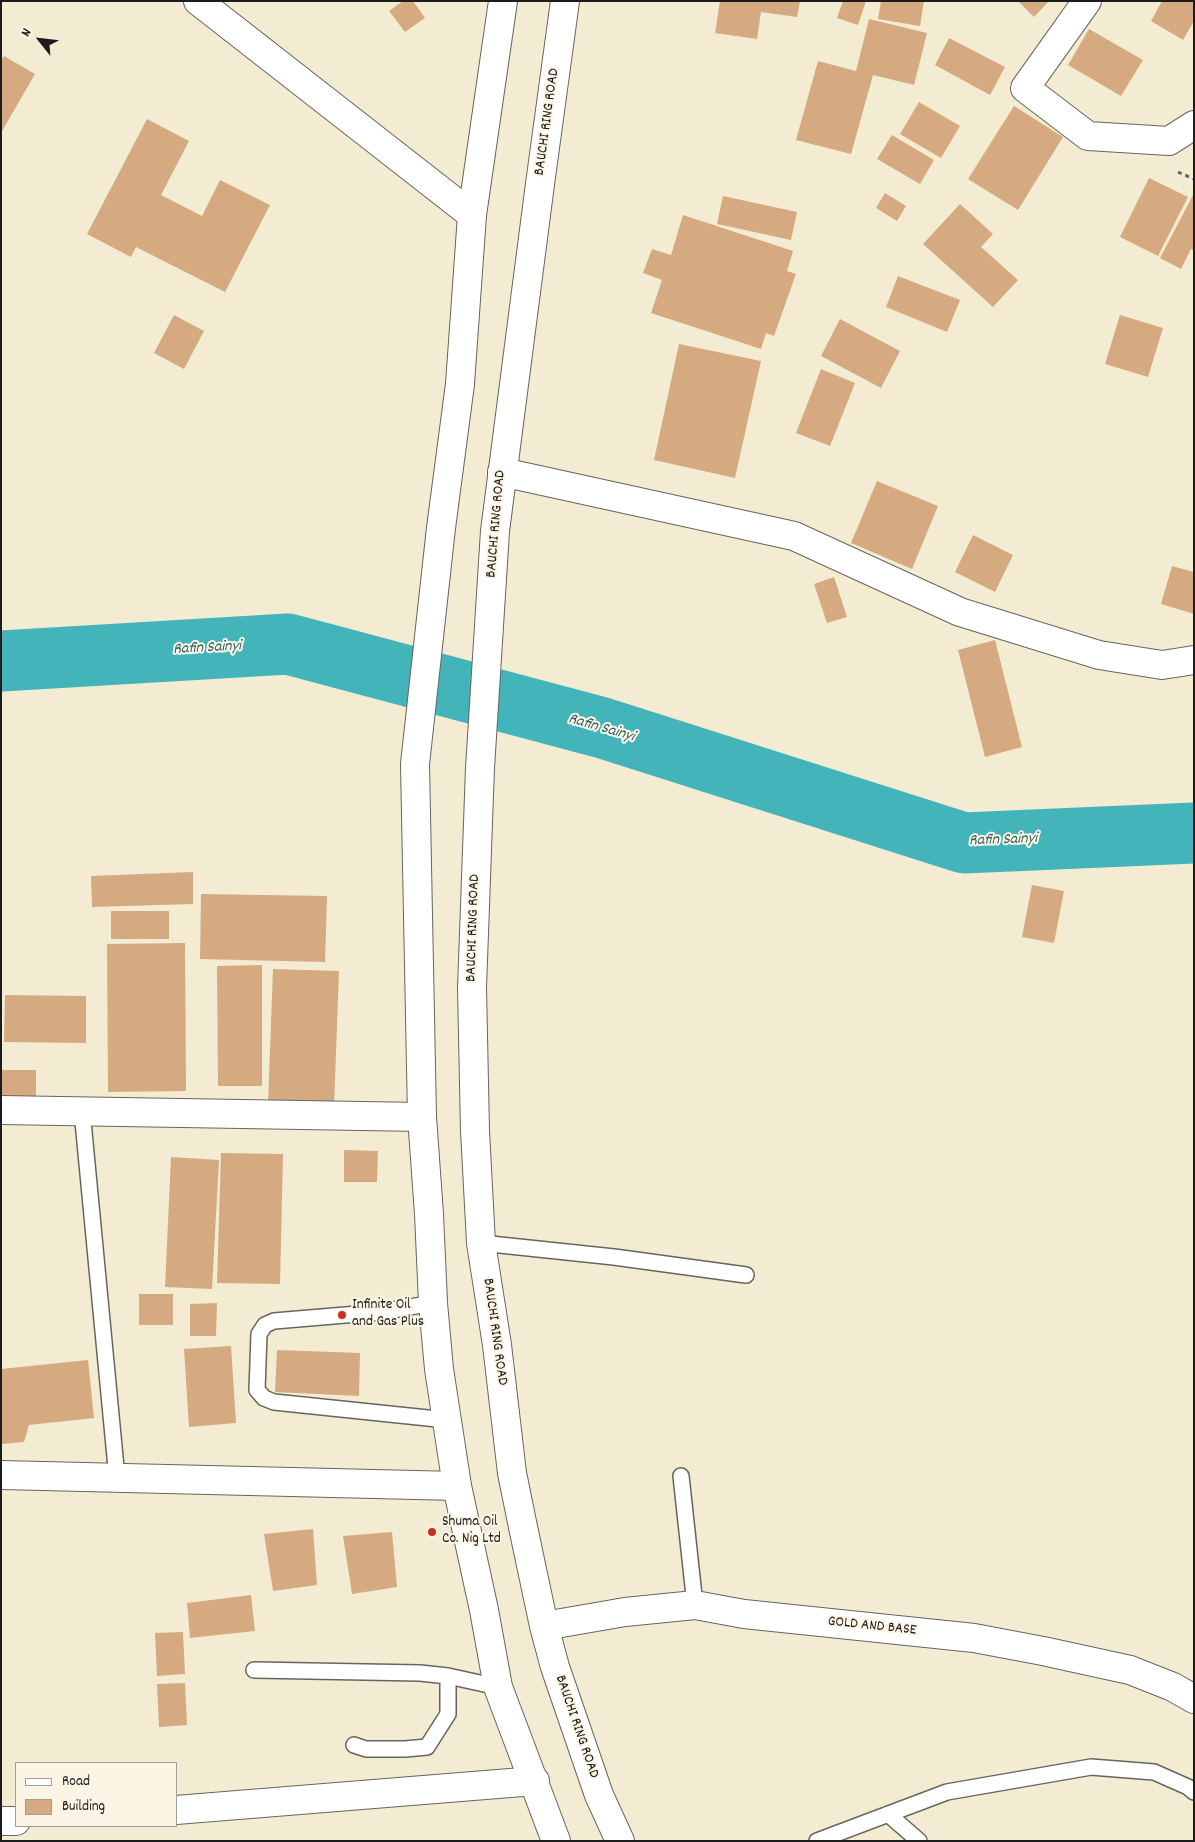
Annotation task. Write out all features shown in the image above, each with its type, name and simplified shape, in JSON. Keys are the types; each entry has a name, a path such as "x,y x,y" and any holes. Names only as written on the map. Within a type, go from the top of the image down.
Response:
{"main road":[{"path":"198,1 472,215"},
{"path":"503,1 472,215 460,384 441,528 415,764 422,1117 429,1214 432,1303 438,1369 456,1486 474,1559 498,1687 556,1841"},
{"name":"BAUCHI RING ROAD","path":"565,1 495,531 480,768 472,988 475,1131 481,1243 497,1345 512,1473 554,1667 599,1795 620,1841"},
{"path":"1087,1 1025,88 1088,136 1169,141 1194,125"},
{"path":"502,472 794,536 960,612 1099,655 1162,665 1194,660"},
{"path":"1,1110 422,1117"},
{"path":"1,1476 456,1486"},
{"name":"GOLD AND BASE","path":"544,1626 625,1612 695,1605 744,1614 974,1638 1035,1649 1130,1670 1173,1687 1194,1699"},
{"path":"178,1810 535,1781"},
{"path":"1,1821 15,1821"}],"lane":[{"path":"82,1111 117,1478"},
{"path":"481,1243 614,1257 746,1275"},
{"path":"432,1303 381,1312 274,1321 264,1325 259,1334 258,1390 264,1398 274,1402 447,1420"},
{"path":"681,1476 695,1605"},
{"path":"254,1670 420,1673 448,1676 498,1687"},
{"path":"354,1744 366,1748 405,1749 428,1747 448,1714 448,1676"},
{"path":"817,1841 947,1792 1092,1767 1154,1772 1188,1787 1194,1792"},
{"path":"888,1814 919,1841"}],"building":[{"path":"403,1 413,1 425,18 405,32 389,11"},
{"path":"720,1 800,1 797,17 761,12 757,39 715,33"},
{"path":"843,1 866,1 858,25 837,18"},
{"path":"881,1 924,1 920,26 878,19"},
{"path":"1018,1 1049,1 1034,17"},
{"path":"1162,1 1194,2 1194,21 1183,40 1151,21"},
{"path":"869,19 927,33 914,85 873,75 851,154 796,140 818,61 856,71"},
{"path":"1089,29 1143,60 1121,96 1068,65"},
{"path":"949,38 1005,67 990,95 935,65"},
{"path":"4,56 35,74 1,133 1,61"},
{"path":"919,102 960,126 941,158 900,134"},
{"path":"1014,106 1063,137 1018,210 968,179"},
{"path":"147,119 189,141 161,195 202,216 220,180 270,205 225,292 136,247 131,257 87,234"},
{"path":"892,135 934,160 920,184 877,159"},
{"path":"1149,178 1188,197 1158,256 1120,237"},
{"path":"885,193 906,206 897,221 876,208"},
{"path":"1194,193 1194,251 1191,249 1181,269 1160,258"},
{"path":"723,196 797,212 791,240 717,224"},
{"path":"960,204 993,234 981,247 1018,280 993,307 923,244"},
{"path":"683,215 793,251 787,271 796,274 774,336 766,333 761,349 651,313 662,280 643,273 652,249 671,255"},
{"path":"898,276 960,300 947,332 886,307"},
{"path":"174,315 204,331 184,369 154,353"},
{"path":"1120,315 1163,328 1148,377 1105,364"},
{"path":"840,319 900,351 881,388 821,356"},
{"path":"679,344 761,361 735,478 654,460"},
{"path":"821,369 855,383 830,446 796,433"},
{"path":"877,481 938,506 912,569 851,543"},
{"path":"973,535 1013,555 995,592 955,572"},
{"path":"1172,566 1194,572 1194,614 1161,604"},
{"path":"834,577 847,617 827,623 814,584"},
{"path":"995,640 1022,747 985,757 958,650"},
{"path":"193,872 193,904 92,907 91,876"},
{"path":"1032,885 1064,891 1054,943 1022,937"},
{"path":"201,894 327,896 325,962 200,959"},
{"path":"111,911 169,911 169,939 111,939"},
{"path":"185,943 186,1091 108,1092 107,944"},
{"path":"262,965 262,1086 218,1086 217,966"},
{"path":"273,969 339,971 334,1107 268,1104"},
{"path":"5,995 86,996 86,1043 4,1042"},
{"path":"2,1070 36,1070 36,1101 2,1101"},
{"path":"344,1150 378,1151 377,1182 344,1182"},
{"path":"221,1153 283,1154 280,1284 217,1283"},
{"path":"171,1157 219,1160 212,1289 165,1287"},
{"path":"139,1294 173,1294 173,1325 139,1325"},
{"path":"217,1303 216,1336 190,1336 190,1304"},
{"path":"231,1346 236,1423 189,1427 184,1349"},
{"path":"277,1350 360,1353 359,1396 275,1392"},
{"path":"88,1360 94,1418 29,1425 24,1442 1,1444 1,1369"},
{"path":"313,1529 317,1585 273,1591 264,1534"},
{"path":"392,1532 397,1587 352,1594 343,1536"},
{"path":"251,1595 255,1631 190,1638 187,1603"},
{"path":"183,1632 185,1674 157,1676 155,1633"},
{"path":"185,1683 187,1725 159,1727 157,1684"}],"waterway":[{"name":"Rafin Sainyi","path":"1,661 288,644 603,728 964,843 1194,833"}],"place":[{"name":"Infinite Oil and Gas Plus","path":"342,1315"},
{"name":"Shuma Oil Co. Nig Ltd","path":"432,1532"}]}
